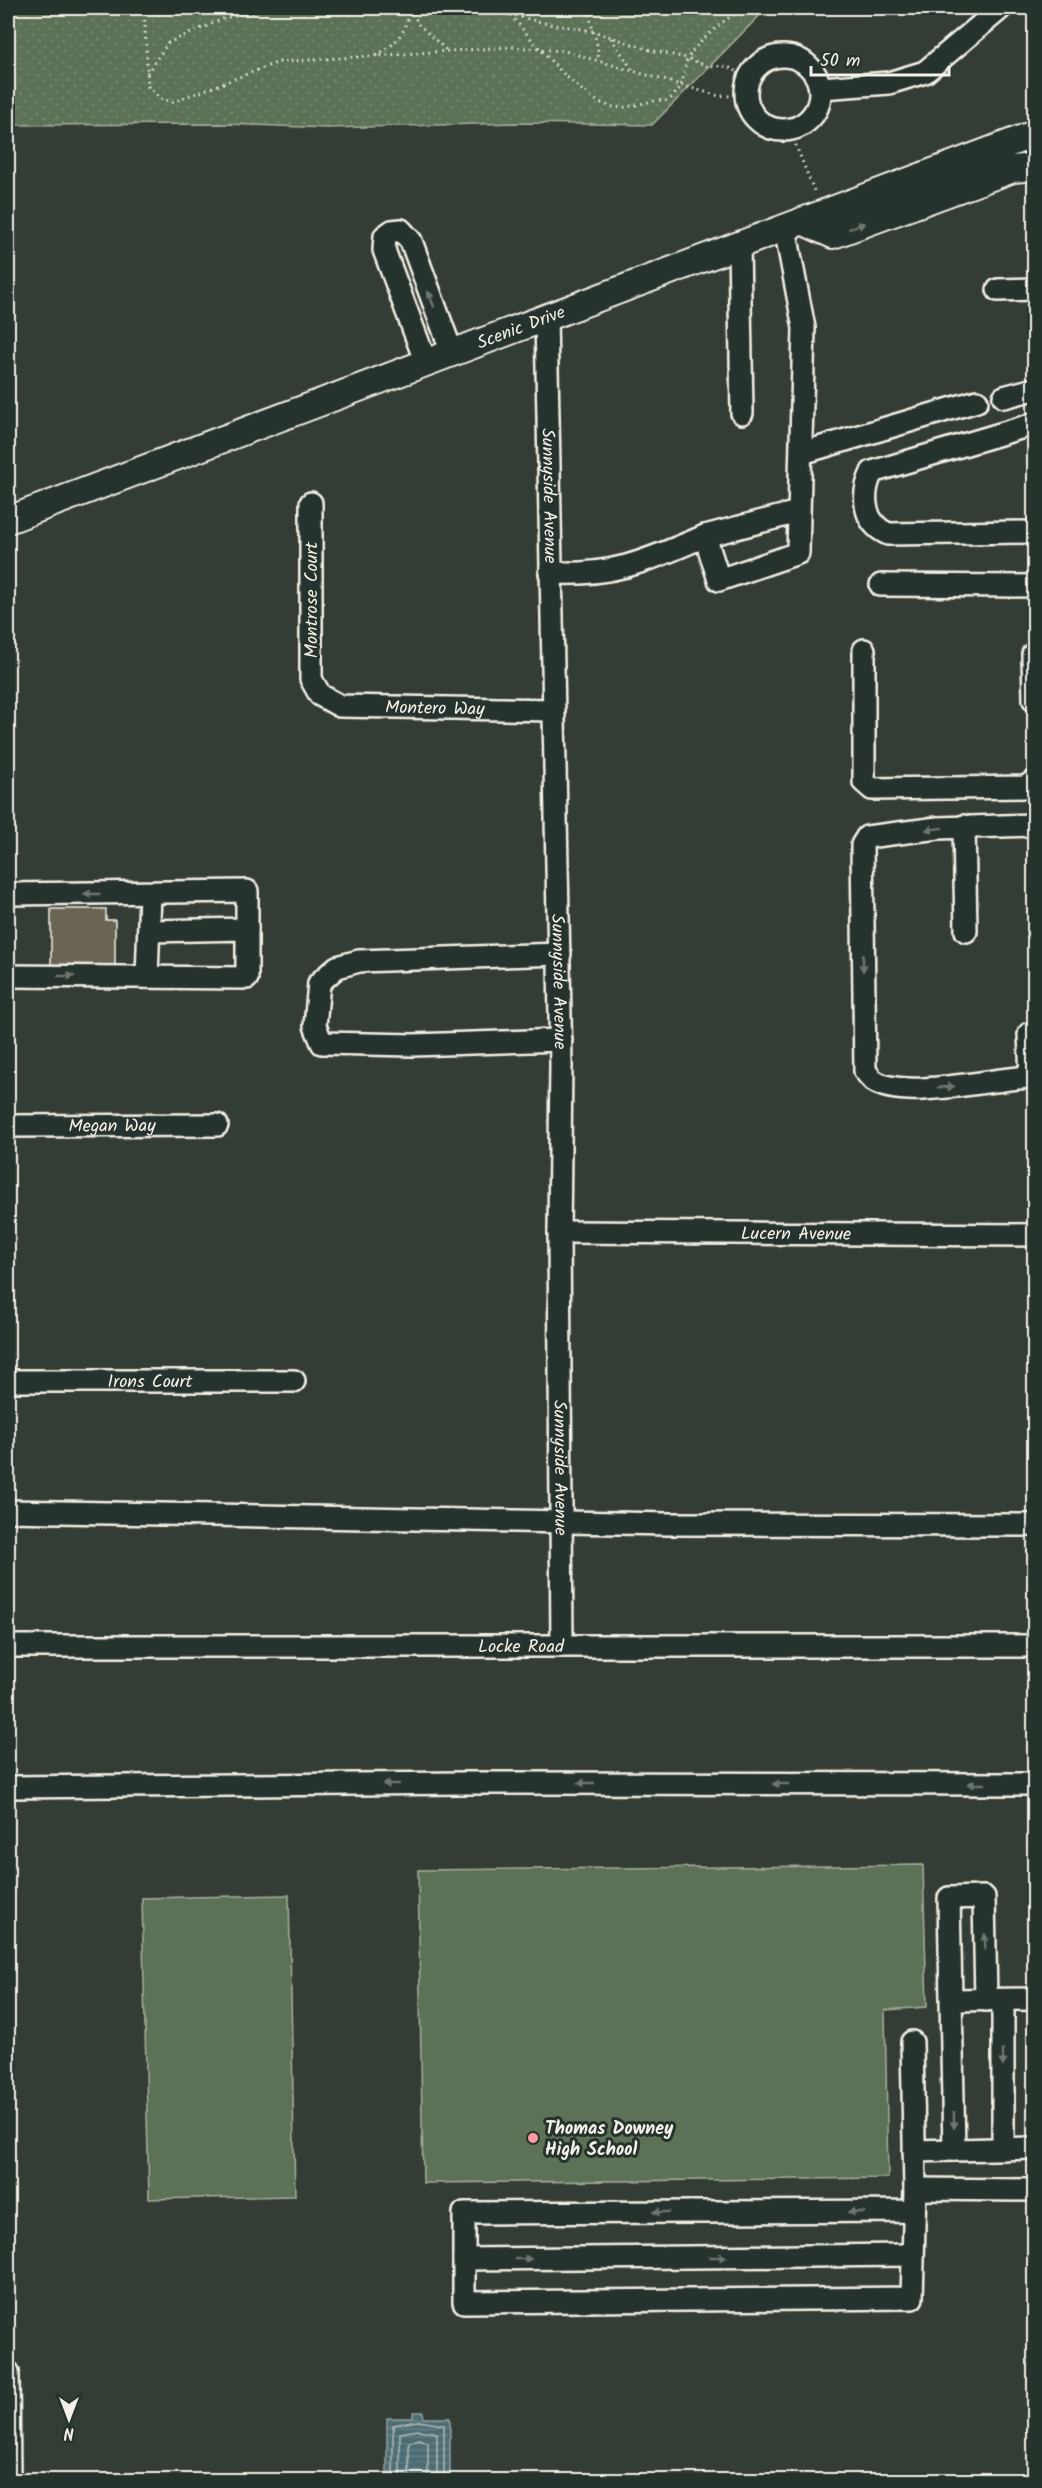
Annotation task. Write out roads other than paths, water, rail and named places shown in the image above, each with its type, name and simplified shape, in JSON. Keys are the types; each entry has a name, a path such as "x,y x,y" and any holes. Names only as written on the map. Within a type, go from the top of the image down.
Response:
{"main road":[{"name":"Scenic Drive","path":"8,520 1035,134"},
{"path":"804,221 833,235 1013,169 1035,167"}],"street":[{"path":"821,87 889,83 925,72 948,56 1001,8"},
{"path":"784,57 809,66 821,87 818,105 811,118 789,128 764,125 751,114 746,86 757,65 769,59 784,57"},
{"path":"705,536 719,580 798,553 802,453 804,221"},
{"path":"426,363 384,250 385,236 392,231 401,230 411,241 452,353"},
{"path":"739,245 742,413"},
{"path":"998,290 1035,289"},
{"name":"Sunnyside Avenue","path":"546,318 552,710 560,954 559,1232 562,1646"},
{"path":"1004,398 1035,390"},
{"path":"802,453 977,401"},
{"path":"1035,424 872,472 867,483 867,515 875,528 888,534 1035,532"},
{"name":"Montrose Court","path":"311,503 311,679 320,695"},
{"path":"550,573 586,575 636,565 705,536 798,512"},
{"path":"881,585 1035,586"},
{"path":"864,650 864,782 872,789 1026,787 1035,781"},
{"path":"1033,654 1035,700"},
{"name":"Montero Way","path":"320,695 340,706 552,710"},
{"path":"1029,1034 1033,1077 923,1088 890,1087 874,1081 865,1071 862,845 867,837 964,826 1035,825"},
{"path":"964,826 966,931"},
{"path":"8,894 247,891 247,978 8,976"},
{"path":"147,977 150,893"},
{"path":"149,932 247,929"},
{"path":"560,954 359,961 337,967 319,983 315,1026 322,1043 413,1046 561,1040"},
{"name":"Megan Way","path":"8,1126 217,1125"},
{"name":"Lucern Avenue","path":"559,1232 1035,1235"},
{"name":"Irons Court","path":"8,1382 294,1381"},
{"path":"8,1511 561,1521 1035,1526"},
{"name":"Locke Road","path":"8,1646 1035,1646"},
{"path":"8,1787 465,1783 1035,1784"},
{"path":"954,2150 949,1898 984,1897 994,2000 1003,2149"},
{"path":"952,2000 1035,1999"},
{"path":"912,2042 915,2189 912,2298 464,2302 464,2213 914,2211"},
{"path":"914,2151 1035,2148"},
{"path":"915,2189 1035,2190"},
{"path":"464,2259 913,2254"},
{"path":"8,2372 9,2481"}],"water":[{"path":"413,2412 423,2412 424,2418 450,2418 450,2480 387,2480 387,2418 413,2418"}],"place":[{"name":"Thomas Downey High School","path":"533,2138"}]}
